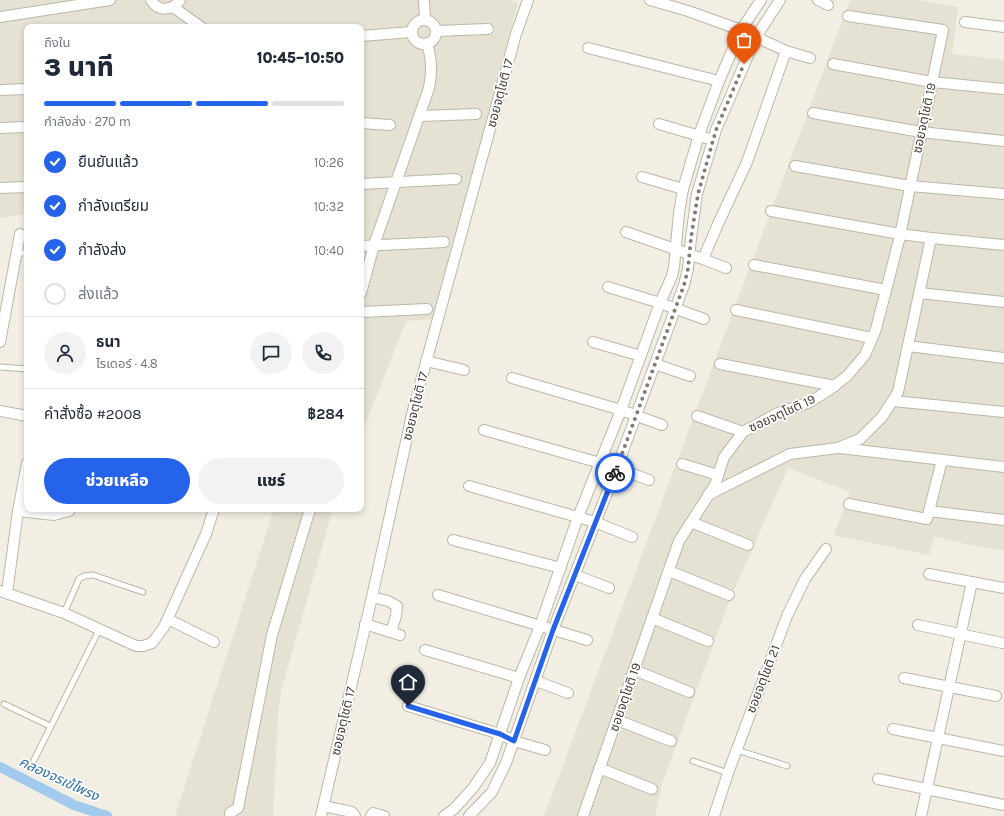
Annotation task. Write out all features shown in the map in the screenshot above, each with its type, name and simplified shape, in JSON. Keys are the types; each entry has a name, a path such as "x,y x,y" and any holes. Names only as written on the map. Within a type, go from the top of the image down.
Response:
{"street":[{"path":"0,17 110,0"},
{"path":"151,0 158,7 163,9 168,9 176,4 198,24"},
{"path":"424,0 425,20"},
{"name":"ซอยจตุโชติ 17","path":"322,811 372,597 411,417 514,41 528,0"},
{"path":"650,0 688,11 742,30 786,51 810,58"},
{"path":"444,816 454,809 473,788 490,763 519,678 540,626 578,517 621,410 660,303 672,276 683,189 699,135 719,81 742,30 761,0"},
{"path":"469,816 492,792 506,763 553,630 617,468 684,285 688,269 698,194 716,130 756,37 780,0"},
{"path":"818,0 828,5"},
{"name":"ซอยจตุโชติ 19","path":"583,816 679,541 715,485 724,456 743,432 778,413 810,402 848,376 865,356 876,328 900,234 942,30 848,16"},
{"path":"421,20 425,20 433,24 436,31 434,38 427,43 419,42 413,36 412,32 415,24 421,20"},
{"path":"965,22 1004,27"},
{"path":"436,31 488,29"},
{"path":"364,36 412,32"},
{"path":"364,282 374,245 429,88 432,74 432,61 427,43"},
{"path":"588,48 719,81"},
{"path":"704,259 718,224 747,162 786,51"},
{"path":"833,64 932,82 1004,89"},
{"path":"0,90 24,89"},
{"path":"813,113 921,132 1004,141"},
{"path":"420,116 476,114"},
{"path":"364,123 390,125"},
{"path":"659,124 713,140"},
{"path":"0,128 24,127"},
{"path":"795,166 910,186 1004,194"},
{"path":"642,177 683,189"},
{"path":"364,184 456,179"},
{"path":"0,188 24,187"},
{"path":"771,211 900,234 1004,246"},
{"path":"626,232 675,248 726,268"},
{"path":"0,342 20,234"},
{"path":"838,448 860,439 882,417 898,392 931,238"},
{"path":"364,246 444,242"},
{"path":"754,265 886,290"},
{"path":"608,287 660,303 704,319"},
{"path":"919,293 1004,302"},
{"path":"364,312 427,309"},
{"path":"736,310 872,338"},
{"path":"593,342 641,356"},
{"path":"908,346 1004,358"},
{"path":"426,361 464,370"},
{"path":"655,364 690,376"},
{"path":"720,364 835,386"},
{"path":"512,378 621,410 662,425"},
{"path":"893,401 1004,412"},
{"path":"0,411 24,415"},
{"path":"697,416 743,432"},
{"path":"484,430 600,463"},
{"path":"708,495 790,454 838,448 1004,467"},
{"path":"849,504 927,519 942,460"},
{"path":"682,464 718,475"},
{"path":"617,468 649,480"},
{"path":"24,479 4,592 64,613 136,646 143,646 152,642 164,627 206,534 213,512"},
{"path":"469,486 595,522 632,537"},
{"path":"18,511 24,512"},
{"path":"929,511 1004,520"},
{"path":"27,512 54,515 64,512"},
{"path":"230,816 230,813 240,812 272,635 309,512"},
{"path":"691,522 748,544"},
{"path":"453,540 561,568"},
{"name":"ซอยจตุโชติ 21","path":"714,816 728,774 787,616 805,579 826,549"},
{"path":"669,570 729,595"},
{"path":"929,574 1004,588"},
{"path":"575,575 610,588"},
{"path":"921,816 972,582"},
{"path":"438,595 587,640"},
{"path":"365,624 396,634 397,606 388,601 372,597"},
{"path":"652,618 708,641"},
{"path":"168,619 214,642"},
{"path":"918,625 1002,643"},
{"path":"425,650 519,678"},
{"path":"634,670 689,692"},
{"path":"904,678 996,696"},
{"path":"536,681 568,693"},
{"path":"408,706 500,734 514,741 545,750"},
{"path":"617,720 671,741"},
{"path":"893,729 1004,751"},
{"path":"599,768 652,789"},
{"path":"878,779 1004,805"},
{"path":"322,811 352,812 355,816"},
{"path":"371,816 373,812 384,816"}],"lane":[{"path":"16,253 24,252"},
{"path":"0,367 24,369"},
{"path":"64,613 79,579 84,576 94,575 144,592"},
{"path":"34,760 99,630"},
{"path":"4,704 50,726"},
{"path":"737,750 787,766"},
{"path":"693,760 728,774"}],"shaded area":[{"path":"0,0 509,0 518,3 433,319 406,321 364,427 364,24 24,24 24,214 0,218"},
{"path":"850,0 919,0 958,7 952,54 1004,60 1004,550 970,545 934,536 929,555 834,535 850,492 788,468 729,602 662,784 655,816 544,816"},
{"path":"273,512 332,512 281,691 278,714 273,816 175,816"}],"waterway":[{"name":"คลองจรเข้โพรง","path":"0,767 74,805 107,816"}],"way so far":[{"path":"615,473 684,285 688,269 698,194 716,130 744,64"}],"route":[{"path":"408,706 500,734 514,741 553,630 615,473"}]}
